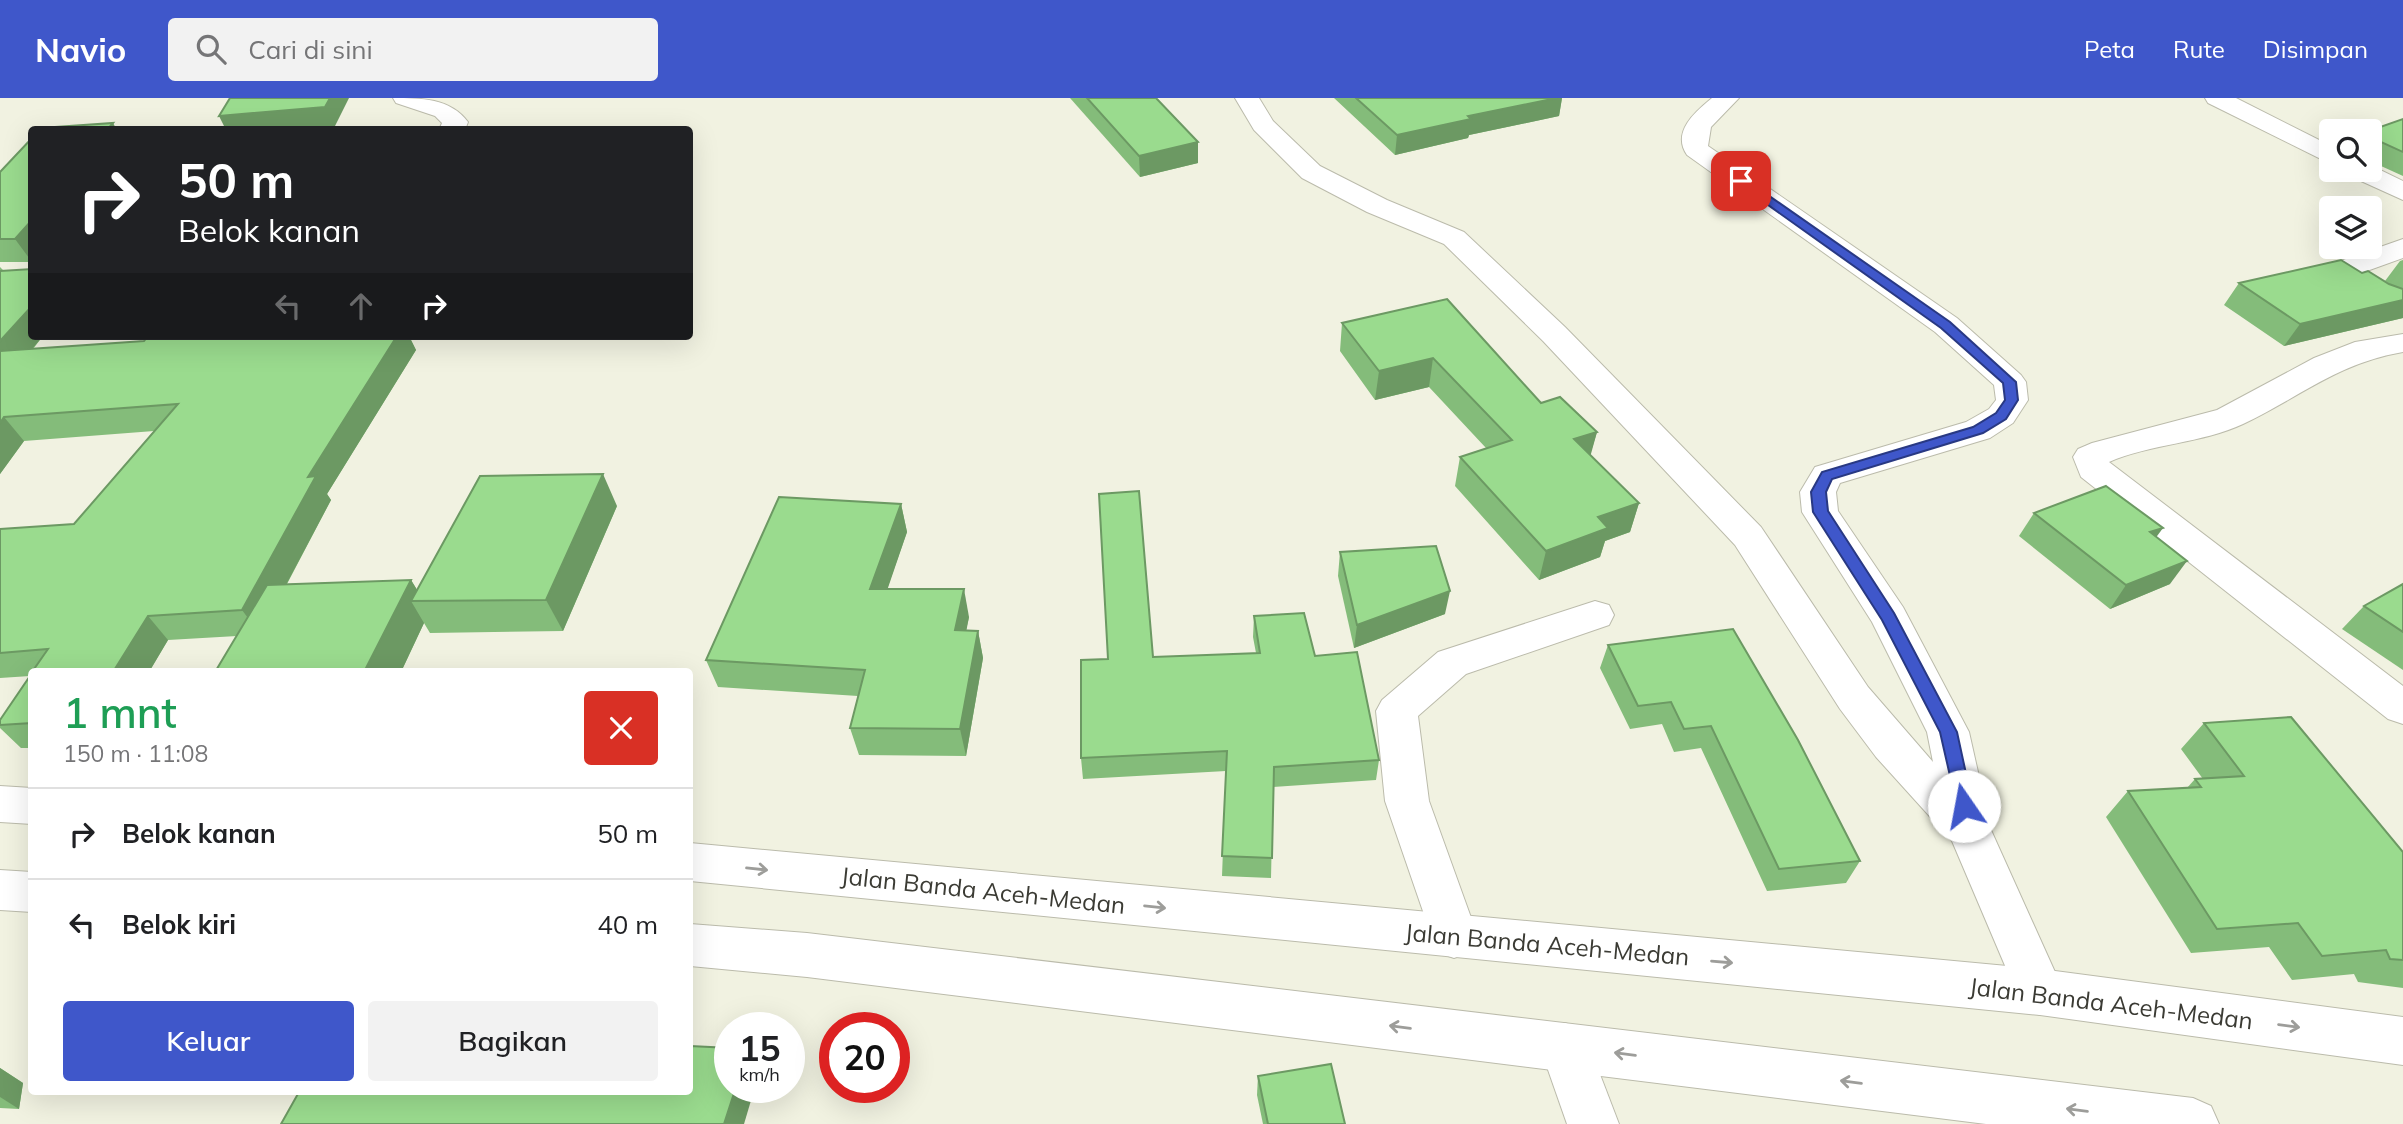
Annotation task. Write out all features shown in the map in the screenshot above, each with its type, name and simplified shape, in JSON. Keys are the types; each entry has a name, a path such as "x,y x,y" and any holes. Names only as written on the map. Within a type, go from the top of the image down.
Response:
{"main road":[{"path":"405,98 444,111 455,122 454,126"},
{"path":"1247,98 1263,125 1311,172 1377,206 1454,238 1554,334 1748,536 1854,698 1891,745 1969,830"},
{"path":"1727,98 1695,128 1692,138 1696,149 1945,325 2010,382 2012,400 2001,416 1978,430 1827,475 1818,492 1820,512 1889,617 1948,732 1969,830 2040,992"},
{"path":"2217,98 2319,150"},
{"path":"2382,182 2403,192"},
{"path":"2403,248 2353,265 2348,270 2354,279 2403,307"},
{"path":"2403,343 2366,349 2325,366 2229,418 2104,451 2090,457 2089,463 2093,469 2403,708"},
{"path":"1454,936 1407,801 1396,711 1452,663 1595,615"},
{"path":"0,804 28,806"},
{"name":"Jalan Banda Aceh-Medan","path":"693,862 2040,992 2403,1041"},
{"path":"0,890 28,892"},
{"path":"693,945 807,955 2193,1124"},
{"path":"1565,1047 1592,1124"}],"building":[{"path":"230,98 330,98 325,107 219,116"},
{"path":"1087,98 1156,98 1198,142 1139,156"},
{"path":"1356,98 1557,98 1468,116 1471,119 1397,135"},
{"path":"2403,119 2403,152 2382,142 2382,126"},
{"path":"113,123 110,126 70,126"},
{"path":"28,142 28,224 15,239 0,239 0,172"},
{"path":"2341,260 2362,273 2368,271 2403,289 2403,300 2300,324 2239,283"},
{"path":"28,269 28,310 0,341 0,271"},
{"path":"1447,299 1541,403 1560,397 1597,432 1574,439 1639,503 1598,517 1608,528 1546,551 1460,457 1512,440 1433,358 1379,371 1342,323"},
{"path":"394,340 308,477 316,476 242,610 148,616 116,668 35,668 48,649 0,653 0,529 74,524 178,404 4,417 0,423 0,351 144,341"},
{"path":"603,474 546,600 411,601 480,476"},
{"path":"2106,486 2163,528 2150,532 2187,561 2126,585 2034,513"},
{"path":"1139,491 1153,657 1260,653 1254,616 1304,613 1315,656 1357,652 1379,760 1274,767 1272,858 1222,856 1227,751 1081,758 1081,660 1108,659 1099,494"},
{"path":"779,497 901,504 870,589 964,589 955,630 978,631 960,729 850,728 865,670 706,660"},
{"path":"1436,546 1450,591 1357,625 1340,552"},
{"path":"411,580 366,668 217,668 267,585"},
{"path":"2403,584 2403,632 2364,606"},
{"path":"1733,629 1798,740 1860,861 1779,869 1711,726 1684,729 1671,702 1638,706 1608,645"},
{"path":"28,679 28,723 0,725 0,720"},
{"path":"2291,717 2403,852 2403,960 2390,959 2386,950 2322,956 2298,923 2217,929 2128,791 2201,787 2195,779 2244,776 2204,723"},
{"path":"693,1046 714,1047 714,1103 731,1103 724,1124 281,1124 297,1095 693,1095"},
{"path":"1331,1064 1345,1124 1268,1124 1258,1076"}],"route":[{"path":"1741,181 1945,325 2010,382 2012,400 2001,416 1978,430 1827,475 1818,492 1820,512 1889,617 1948,732 1964,806"}]}
